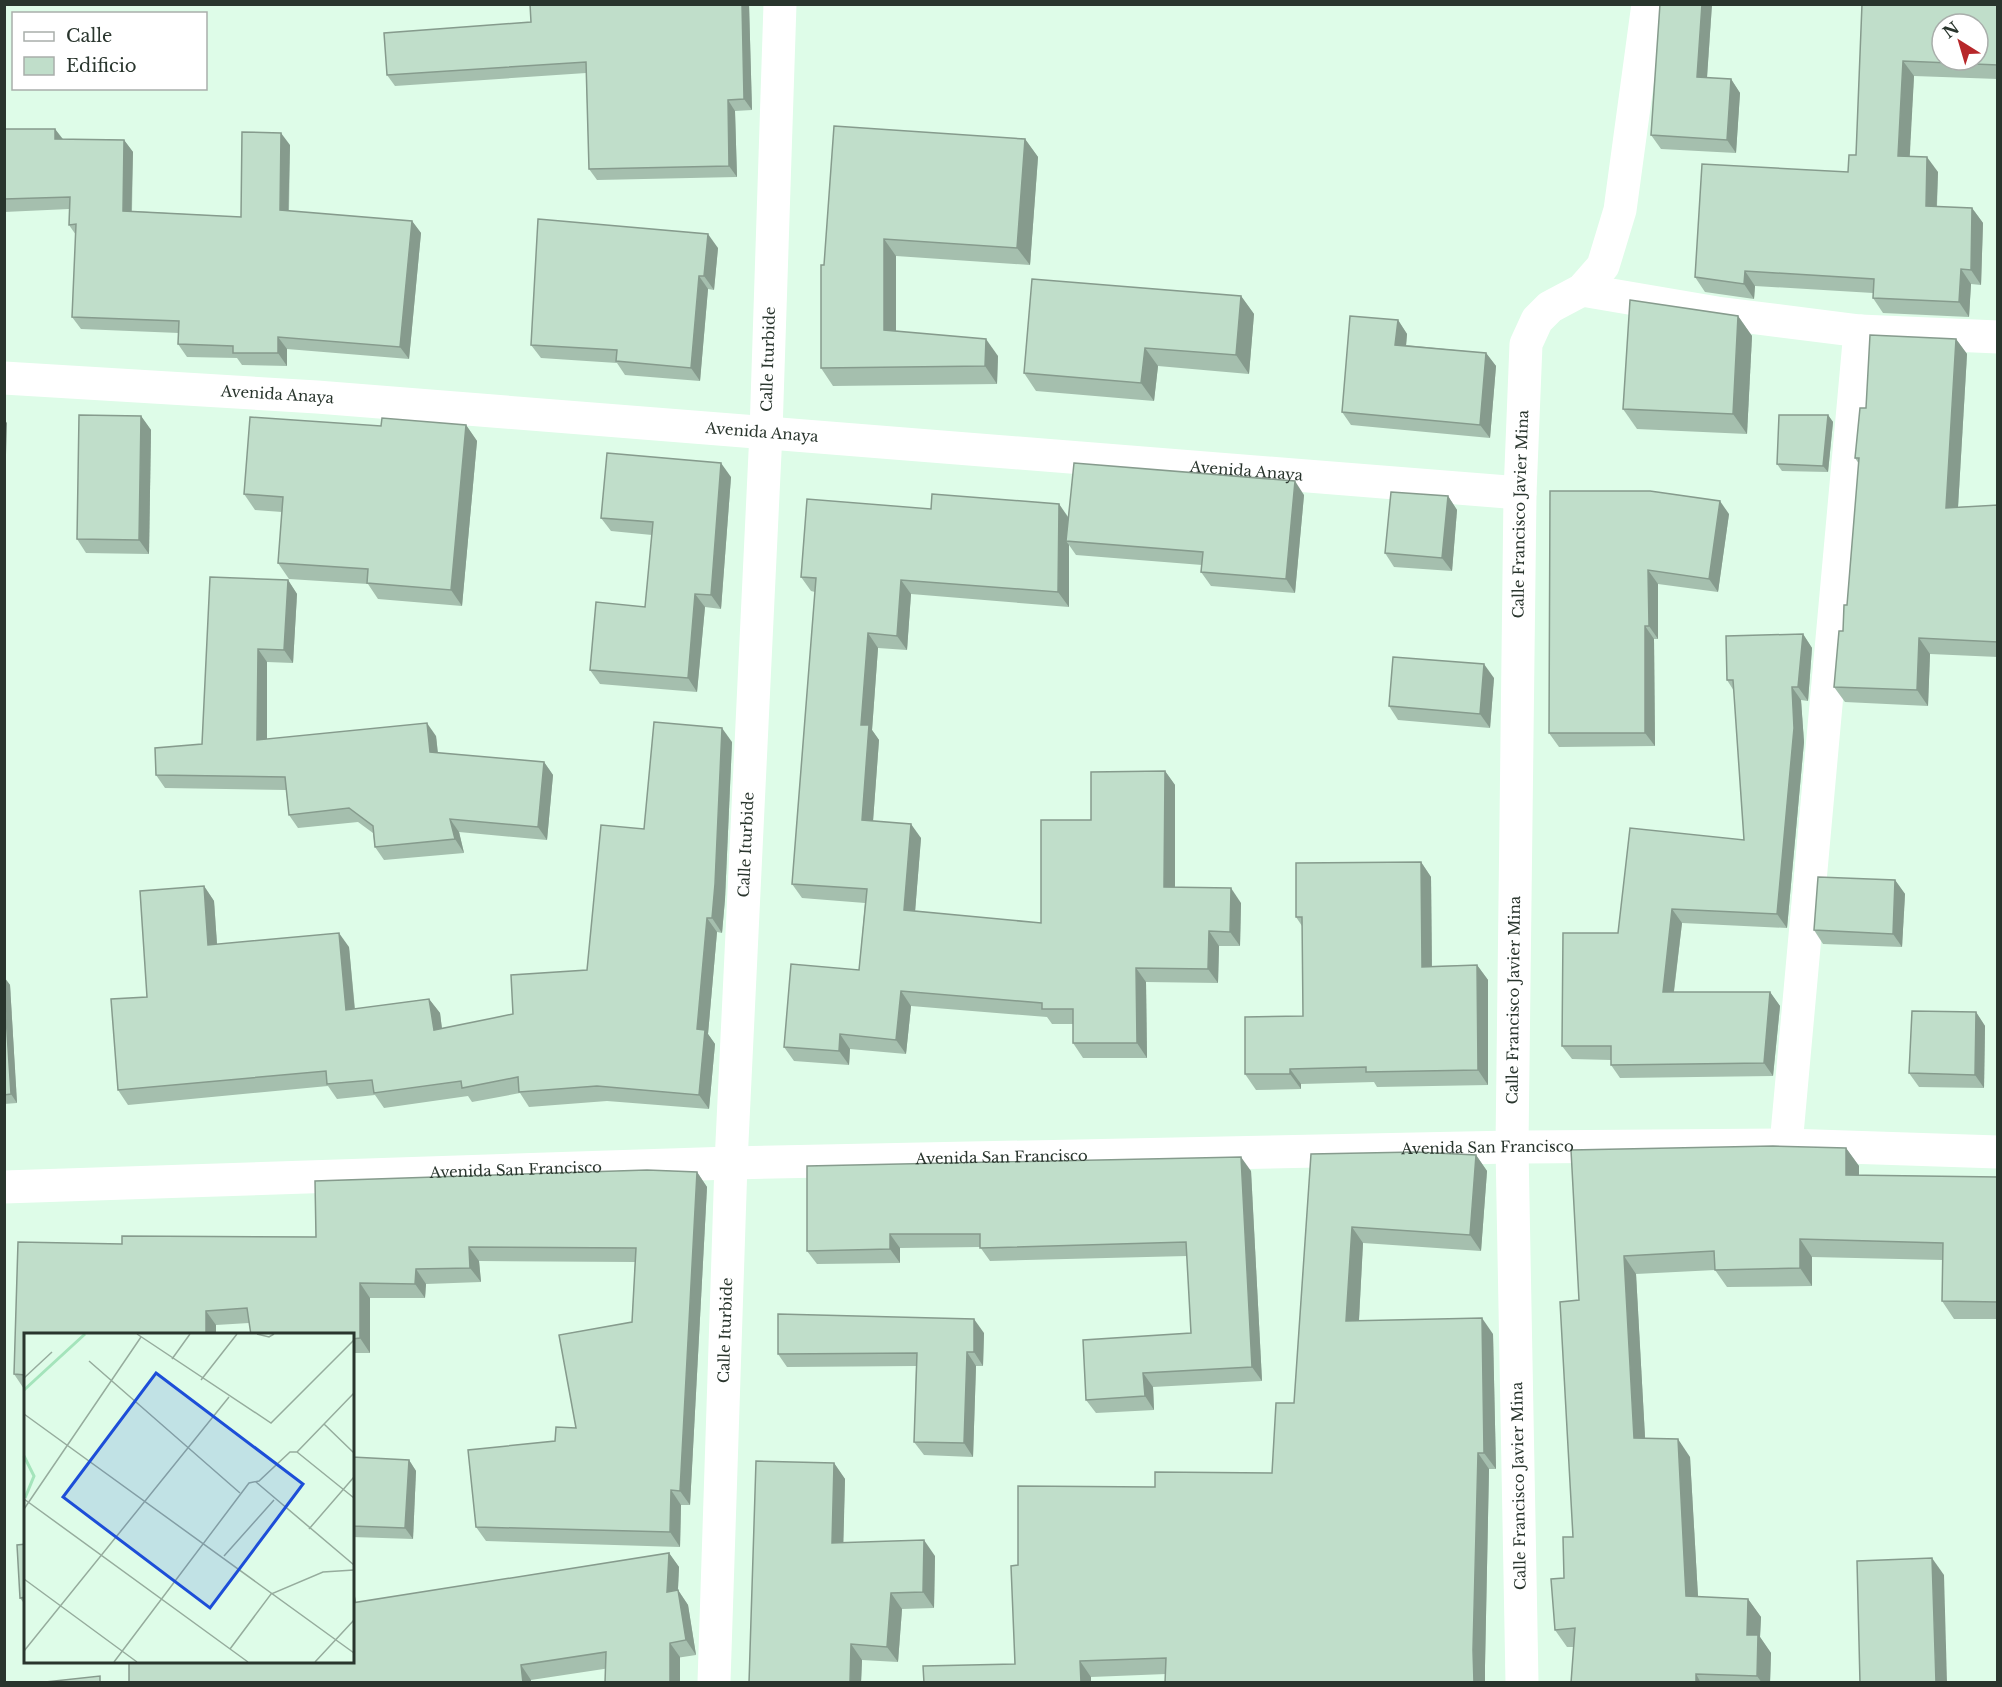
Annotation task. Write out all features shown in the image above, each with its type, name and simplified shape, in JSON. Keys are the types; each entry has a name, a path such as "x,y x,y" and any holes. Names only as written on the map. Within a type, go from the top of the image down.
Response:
{"street":[{"name":"Calle Iturbide","path":"714,1683 731,1163 766,432 780,4"},
{"path":"1582,290 1603,266 1620,210 1648,4"},
{"path":"1582,290 1717,313 1860,331 1998,337"},
{"name":"Calle Francisco Javier Mina","path":"1522,1683 1512,1147 1520,493 1526,344 1537,320 1550,307 1582,290"},
{"path":"1786,1145 1860,331"},
{"name":"Avenida Anaya","path":"4,378 316,397 1520,493"},
{"name":"Avenida San Francisco","path":"4,1187 731,1163 1512,1147 1786,1145 1998,1152"}],"building":[{"path":"530,4 742,4 744,99 728,100 729,166 589,169 586,62 387,75 384,33 531,22"},
{"path":"1660,4 1702,4 1697,77 1731,79 1727,140 1651,135"},
{"path":"1862,4 1998,4 1998,65 1990,65 1990,12 1930,12 1930,62 1903,61 1898,156 1927,157 1926,206 1972,208 1971,270 1961,269 1959,302 1873,298 1874,279 1745,271 1744,284 1695,277 1702,164 1848,172 1849,155 1856,155"},
{"path":"834,126 1025,139 1017,248 884,239 884,330 986,339 985,366 821,368 821,265 824,265"},
{"path":"4,129 55,129 55,139 124,140 123,211 241,217 242,132 281,133 280,210 412,221 400,347 278,337 278,353 233,353 233,346 178,344 179,321 72,317 76,224 69,225 70,197 4,199"},
{"path":"538,219 708,234 704,276 699,276 691,368 616,361 617,350 531,345"},
{"path":"1032,279 1241,296 1236,355 1145,348 1141,383 1024,373"},
{"path":"1630,300 1738,316 1733,414 1623,409"},
{"path":"1350,316 1398,320 1395,345 1486,353 1480,425 1342,412"},
{"path":"1870,335 1956,339 1946,508 1998,505 1998,642 1919,638 1917,690 1834,687 1839,631 1843,631 1844,605 1847,605 1859,458 1855,458 1860,408 1866,408"},
{"path":"79,415 141,416 139,540 77,539"},
{"path":"1779,415 1828,415 1823,466 1777,464"},
{"path":"250,417 381,426 382,418 466,425 451,590 367,583 368,569 278,563 283,497 244,494"},
{"path":"607,453 721,463 711,595 695,594 688,678 590,670 596,602 645,607 653,522 601,518"},
{"path":"1074,463 1295,481 1286,579 1201,572 1203,552 1066,541"},
{"path":"1550,491 1650,491 1720,501 1709,579 1648,570 1649,626 1645,626 1645,733 1549,733"},
{"path":"1391,492 1448,496 1442,558 1385,553"},
{"path":"932,494 1059,504 1058,592 901,580 897,636 868,633 861,725 869,725 862,820 911,824 904,910 1041,923 1041,820 1091,820 1091,772 1165,771 1164,887 1231,888 1230,932 1209,931 1208,969 1136,968 1137,1043 1073,1043 1073,1009 1042,1009 1042,1003 901,991 896,1040 840,1034 839,1051 784,1047 791,964 859,970 867,889 792,884 816,578 801,577 807,499 931,509"},
{"path":"210,577 288,580 284,650 258,649 257,740 427,723 430,752 544,762 538,827 450,819 455,839 375,847 373,826 349,808 289,815 285,777 156,775 155,748 202,744"},
{"path":"1803,634 1798,687 1792,687 1794,728 1777,914 1672,909 1663,992 1770,992 1764,1063 1611,1065 1611,1046 1562,1046 1563,933 1618,933 1630,828 1744,840 1733,680 1727,680 1726,636"},
{"path":"1393,657 1484,664 1480,714 1389,706"},
{"path":"654,722 722,728 715,884 712,918 707,918 697,1029 705,1030 699,1095 597,1086 519,1092 518,1077 462,1088 461,1081 374,1093 372,1080 327,1084 326,1071 118,1090 111,999 147,997 140,891 204,886 208,945 339,933 346,1010 429,999 434,1030 513,1014 511,975 587,970 601,825 644,829"},
{"path":"1421,862 1422,967 1477,965 1478,1070 1366,1072 1366,1067 1290,1069 1290,1074 1245,1074 1245,1017 1303,1016 1302,917 1296,917 1296,863"},
{"path":"1818,877 1895,880 1893,934 1814,930"},
{"path":"4,986 11,1094 4,1095"},
{"path":"1912,1011 1976,1012 1975,1075 1909,1073"},
{"path":"1773,1146 1846,1148 1846,1175 1998,1177 1998,1302 1942,1301 1943,1243 1800,1239 1800,1268 1715,1270 1714,1251 1624,1256 1634,1438 1678,1439 1686,1596 1748,1599 1747,1635 1758,1635 1757,1676 1696,1674 1696,1683 1571,1683 1575,1628 1555,1630 1551,1579 1564,1578 1563,1537 1573,1537 1560,1302 1579,1300 1571,1150"},
{"path":"1416,1152 1476,1155 1470,1235 1352,1227 1346,1321 1482,1318 1484,1453 1478,1453 1474,1683 1165,1683 1166,1658 1080,1661 1081,1683 924,1683 923,1666 1015,1664 1011,1566 1018,1565 1018,1486 1155,1487 1155,1472 1272,1473 1276,1403 1294,1403 1311,1154"},
{"path":"1241,1157 1252,1367 1143,1373 1145,1396 1086,1400 1083,1340 1191,1333 1186,1242 980,1248 980,1234 890,1234 890,1249 807,1251 807,1166"},
{"path":"647,1170 697,1172 680,1491 671,1490 670,1532 476,1527 468,1450 555,1441 556,1427 576,1428 559,1335 632,1322 636,1248 469,1247 470,1268 416,1269 415,1284 360,1283 360,1338 354,1339 354,1333 251,1333 247,1308 206,1311 206,1333 24,1333 24,1375 14,1374 18,1242 122,1244 122,1236 316,1237 315,1181"},
{"path":"778,1314 974,1319 974,1352 967,1352 964,1443 914,1442 917,1353 778,1354"},
{"path":"354,1457 409,1460 405,1528 354,1526"},
{"path":"756,1461 834,1463 832,1543 924,1540 923,1592 891,1593 887,1647 851,1644 850,1683 749,1683"},
{"path":"24,1544 24,1597 20,1598 17,1545"},
{"path":"669,1553 667,1592 678,1590 686,1640 670,1643 670,1683 605,1683 606,1652 521,1665 523,1683 129,1683 129,1663 354,1663 354,1603"},
{"path":"1932,1558 1936,1683 1860,1683 1857,1561"},
{"path":"100,1676 100,1683 36,1683"}]}
